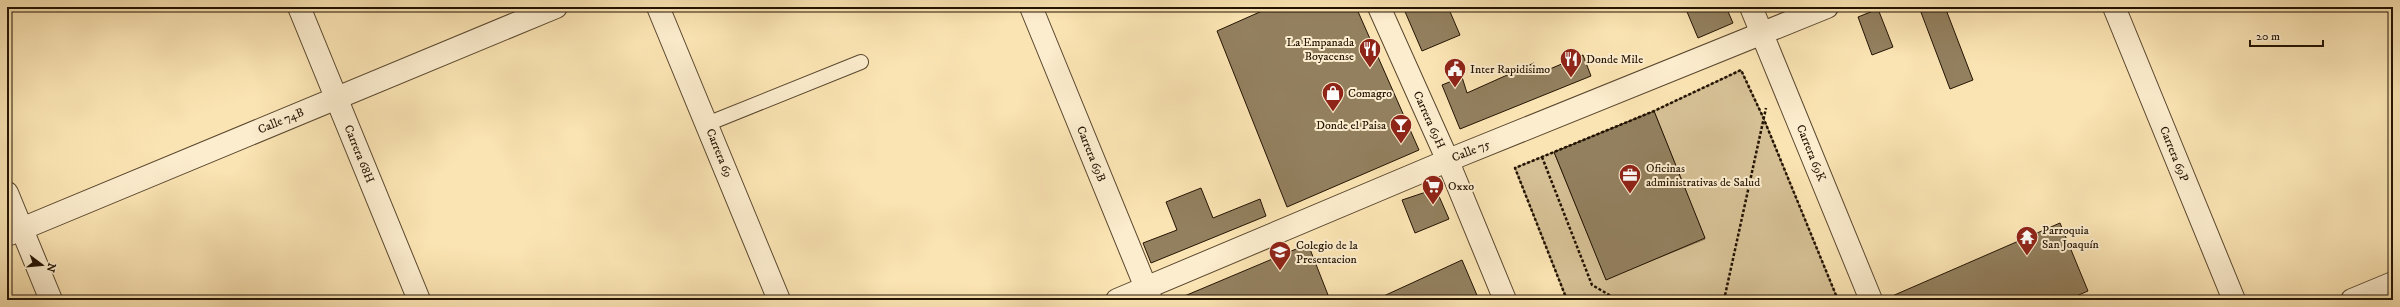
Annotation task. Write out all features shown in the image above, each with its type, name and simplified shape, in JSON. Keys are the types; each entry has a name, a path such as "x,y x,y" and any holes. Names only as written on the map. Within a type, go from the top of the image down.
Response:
{"street":[{"name":"Carrera 68H","path":"299,7 419,300"},
{"name":"Calle 74B","path":"15,232 556,7"},
{"name":"Carrera 69","path":"658,7 779,300"},
{"name":"Carrera 69B","path":"1031,7 1148,294"},
{"name":"Carrera 69H","path":"1379,7 1447,161 1505,300"},
{"name":"Carrera 69K","path":"1751,7 1871,300"},
{"name":"Calle 75","path":"1117,300 1148,294 1447,161 1827,7"},
{"name":"Carrera 69P","path":"2114,7 2234,300"},
{"path":"7,193 15,232 51,300"},
{"path":"2352,300 2393,283"}],"lane":[{"path":"706,124 861,62"}],"path":[{"path":"1567,300 1515,168 1654,111 1741,70 1763,117 1838,300"},
{"path":"1724,300 1763,117 1767,106"},
{"path":"1542,157 1592,285 1618,300"}],"shaded area":[{"path":"1741,70 1763,117 1838,300 1567,300 1515,168 1554,152 1606,279 1705,239 1654,111"}],"building":[{"path":"1271,7 1356,7 1419,150 1287,207 1217,31"},
{"path":"1403,7 1448,7 1460,35 1422,51"},
{"path":"1685,7 1726,7 1733,23 1698,38"},
{"path":"1919,7 1945,7 1973,80 1950,89"},
{"path":"1878,9 1893,47 1872,55 1858,17"},
{"path":"1583,55 1591,76 1460,129 1442,85 1462,77 1467,93 1534,63 1538,74"},
{"name":"Oficinas administrativas de Salud","path":"1654,111 1705,238 1606,280 1554,152"},
{"path":"1201,188 1213,218 1260,199 1266,216 1151,263 1143,243 1177,230 1166,202"},
{"path":"1429,191 1438,194 1449,219 1415,233 1402,200"},
{"name":"Parroquia San Joaquín","path":"2060,223 2088,291 2067,300 1883,300"},
{"name":"Colegio de la Presentacion","path":"1308,244 1330,300 1175,300"},
{"path":"1462,260 1479,300 1375,300"}],"place":[{"name":"La Empanada Boyacense","path":"1370,68"},
{"name":"Donde Mile","path":"1571,78"},
{"name":"Inter Rapidisimo","path":"1455,88"},
{"name":"Comagro","path":"1333,112"},
{"name":"Donde el Paisa","path":"1401,144"},
{"name":"Oficinas administrativas de Salud","path":"1630,194"},
{"name":"Oxxo","path":"1433,206"},
{"name":"Parroquia San Joaquín","path":"2027,256"},
{"name":"Colegio de la Presentacion","path":"1280,272"}]}
